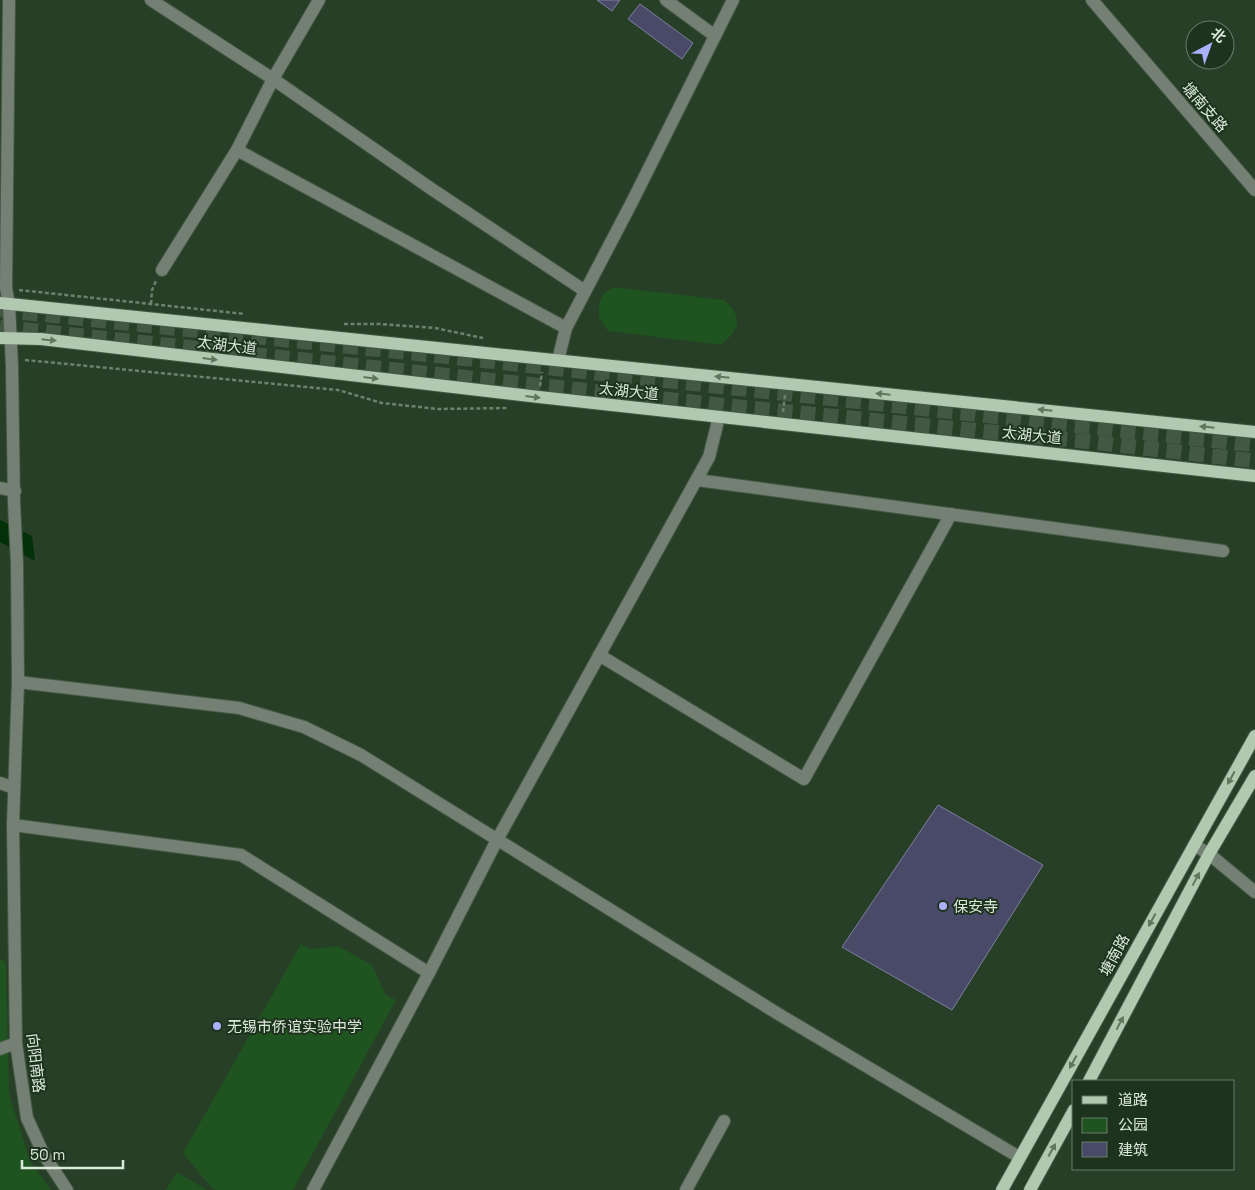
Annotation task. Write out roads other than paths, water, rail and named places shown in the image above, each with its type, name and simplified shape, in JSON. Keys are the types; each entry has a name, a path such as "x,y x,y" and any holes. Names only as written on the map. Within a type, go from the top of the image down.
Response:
{"main road":[{"name":"太湖大道","path":"4,303 1255,432"},
{"name":"太湖大道","path":"5,339 41,339 539,398 1255,476"},
{"name":"塘南路","path":"1002,1190 1255,736"},
{"path":"1090,1080 1209,854 1255,776"},
{"path":"1030,1190 1072,1114"}],"street":[{"name":"向阳南路","path":"9,0 3,233 6,288 4,303 5,339 12,366 17,564 18,682 13,825 16,1043 27,1118 44,1155 68,1190"},
{"path":"151,0 273,79 432,190 584,292"},
{"path":"162,270 237,150 273,79 318,0"},
{"path":"666,0 715,36"},
{"path":"558,360 566,328 632,202 733,0"},
{"name":"塘南支路","path":"1092,0 1255,190"},
{"path":"237,150 566,328"},
{"path":"313,1190 429,973 497,840 709,457 717,425 717,417"},
{"path":"696,480 1223,551"},
{"path":"0,488 15,497"},
{"path":"599,655 804,779 951,514"},
{"path":"18,682 239,708 304,727 361,755 780,1015 1019,1157"},
{"path":"0,783 14,788"},
{"path":"0,790 14,788"},
{"path":"13,825 241,855 429,973"},
{"path":"1194,845 1209,854 1255,892"},
{"path":"0,1049 16,1043"},
{"path":"686,1190 724,1121"}],"tunnel":[{"path":"0,310 1255,445"},
{"path":"0,327 720,405 1101,443 1255,461"}],"place":[{"name":"保安寺","path":"943,906"},
{"name":"无锡市侨谊实验中学","path":"217,1026"}]}
